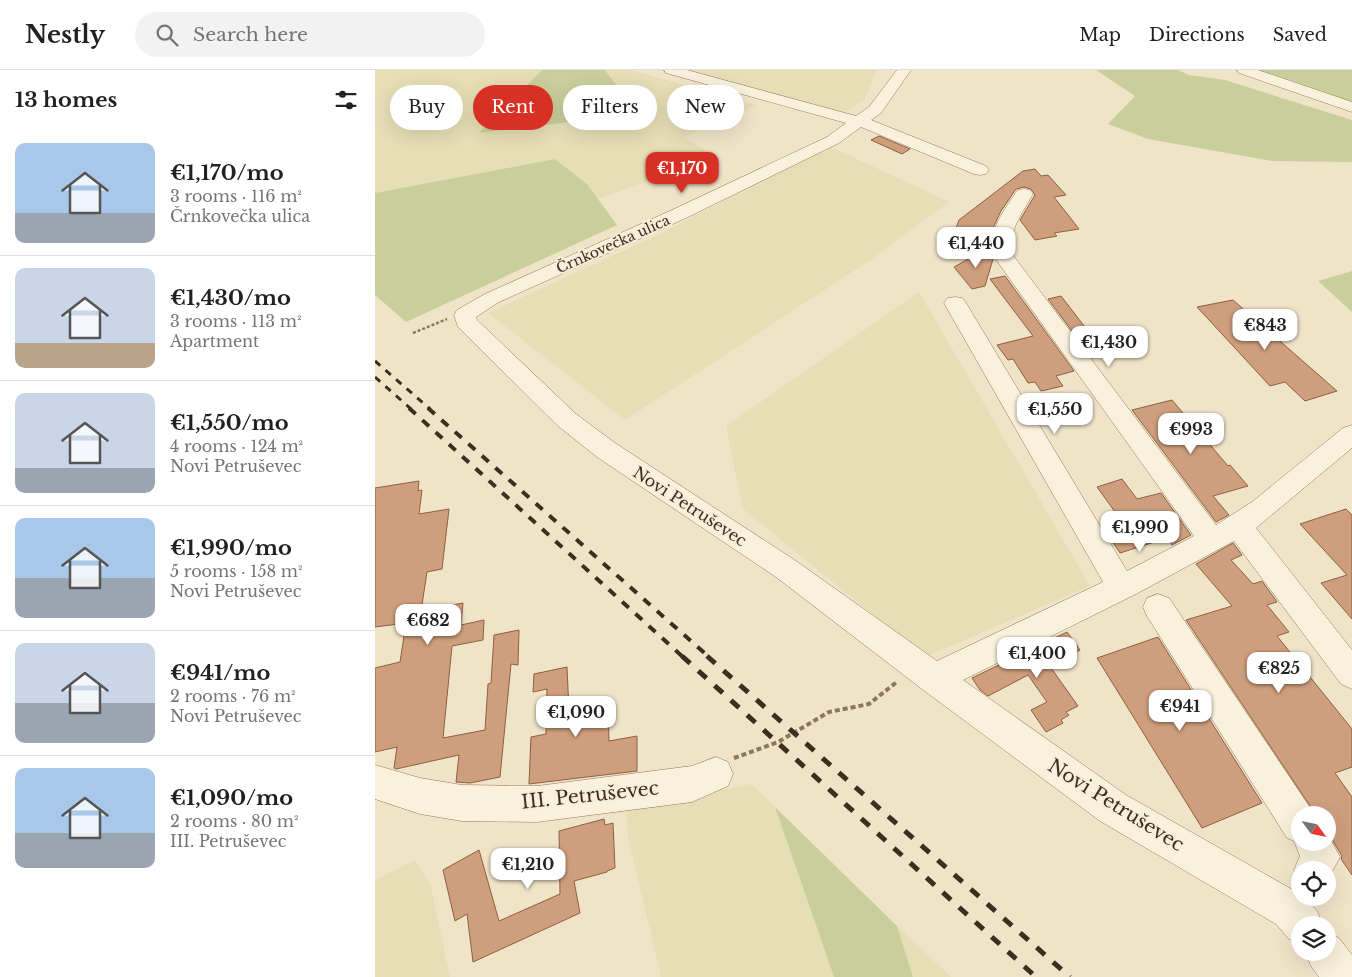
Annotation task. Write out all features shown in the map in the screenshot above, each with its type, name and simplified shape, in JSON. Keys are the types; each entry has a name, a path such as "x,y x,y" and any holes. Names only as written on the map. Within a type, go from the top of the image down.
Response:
{"street":[{"path":"671,70 860,122 980,170"},
{"name":"Črnkovečka ulica","path":"465,315 492,298 780,168 833,140 875,110 904,70"},
{"path":"1244,70 1352,107"},
{"path":"1024,194 1002,237 999,248 1002,254 1212,540"},
{"path":"955,303 1121,587"},
{"name":"Novi Petruševec","path":"465,315 466,322 567,420 599,444 786,568 925,673 1113,808 1297,909"},
{"path":"925,673 1121,587 1238,526 1262,509 1352,434"},
{"path":"1238,526 1352,674"},
{"path":"1158,606 1291,811"},
{"name":"III. Petruševec","path":"375,782 420,796 462,802 537,804 692,784 716,774"},
{"path":"1331,961 1343,977"}],"path":[{"path":"413,333 443,320 465,315"},
{"path":"716,774 728,760 778,742 829,712 869,704 925,673"}],"shaded area":[{"path":"375,70 542,70 527,85 473,85 473,130 483,130 480,133 489,130 553,130 553,108 563,105 563,130 657,130 657,85 616,85 605,70 630,70 684,85 667,85 667,130 700,130 684,137 716,157 598,199 587,184 555,159 375,193"},
{"path":"669,70 877,70 864,100 841,115 744,90 744,85 726,85"},
{"path":"744,102 756,105 744,110"},
{"path":"829,146 949,202 872,259 625,420 488,313 662,233"},
{"path":"919,292 1090,586 925,657 743,509 726,426"},
{"path":"751,784 775,807 834,977 661,977 629,841 625,809"},
{"path":"415,860 430,884 450,977 375,977 375,880"},
{"path":"897,926 951,977 913,977"}],"green space":[{"path":"542,70 605,70 616,85 563,85 563,123 553,124 553,85 527,85"},
{"path":"1096,70 1178,70 1189,75 1225,80 1352,120 1352,162 1272,161 1148,139 1108,124 1135,96"},
{"path":"1250,70 1352,70 1352,103"},
{"path":"482,130 504,130 479,133"},
{"path":"555,159 587,184 617,225 406,322 375,295 375,193"},
{"path":"1352,271 1352,312 1318,281"},
{"path":"775,807 897,926 913,977 834,977"}],"building":[{"path":"879,136 910,149 902,154 871,140"},
{"path":"1035,169 1041,176 1048,175 1066,195 1054,197 1079,229 1054,233 1057,236 1035,240 1020,220 1035,195 1031,189 1024,187 1016,189 1001,211 993,228 990,242 948,250 959,220 1023,171"},
{"path":"990,247 990,254 993,259 985,286 972,289 954,267"},
{"path":"1005,276 1074,371 1056,376 1063,386 1041,391 1035,382 1028,383 1013,359 1008,360 997,345 1033,336 990,279"},
{"path":"1061,296 1088,331 1084,332 1103,355 1092,358 1048,299"},
{"path":"1233,300 1337,391 1305,401 1285,382 1270,386 1197,307"},
{"path":"1172,400 1228,466 1230,465 1248,486 1213,496 1229,515 1216,522 1132,410"},
{"path":"1122,479 1137,499 1161,493 1191,535 1172,545 1167,538 1120,553 1104,529 1123,523 1097,487"},
{"path":"419,481 418,491 422,490 419,514 449,509 442,569 427,572 421,611 463,603 461,625 484,620 483,640 452,646 443,738 485,730 488,684 491,683 494,635 519,630 518,665 511,664 500,777 470,783 456,782 459,755 396,769 394,768 397,747 375,752 375,668 400,662 406,623 375,627 375,488"},
{"path":"1346,509 1352,515 1352,619 1321,583 1347,575 1300,524"},
{"path":"1233,543 1242,555 1231,560 1253,584 1262,581 1277,602 1267,605 1289,632 1277,636 1352,729 1352,767 1335,773 1352,797 1352,875 1341,859 1342,856 1336,846 1336,806 1310,806 1186,620 1232,606 1196,564"},
{"path":"1067,632 1080,650 1049,665 1078,706 1066,712 1069,715 1061,720 1063,723 1046,732 1031,710 1047,702 1028,675 988,696 980,690 972,678"},
{"path":"1158,637 1262,803 1202,828 1097,658"},
{"path":"567,667 569,711 608,703 609,741 637,736 637,771 529,784 531,737 546,734 547,689 533,692 534,674"},
{"path":"604,819 605,825 613,823 615,868 574,881 580,913 473,962 467,914 455,921 443,870 479,850 499,921 560,894 559,831"}],"railway":[{"path":"375,361 430,409"},
{"path":"375,377 411,409"},
{"path":"409,408 683,657"},
{"path":"428,408 709,657"},
{"path":"682,656 1036,977"},
{"path":"707,656 1070,977"}]}
